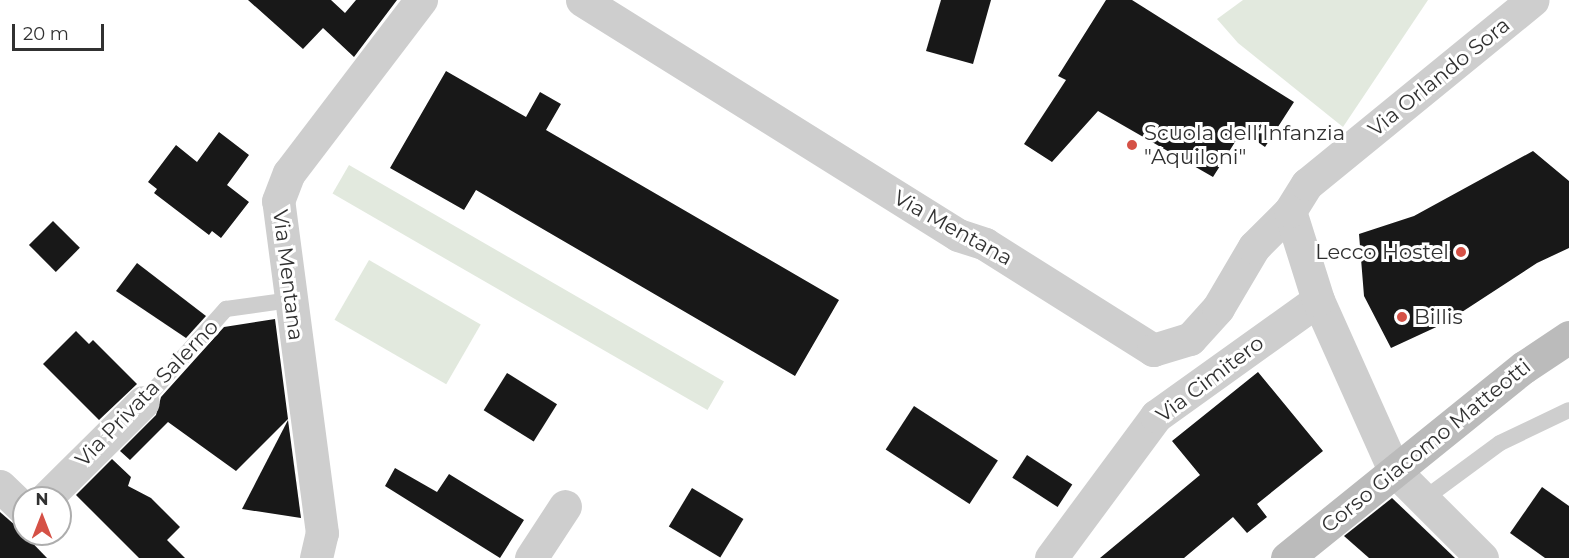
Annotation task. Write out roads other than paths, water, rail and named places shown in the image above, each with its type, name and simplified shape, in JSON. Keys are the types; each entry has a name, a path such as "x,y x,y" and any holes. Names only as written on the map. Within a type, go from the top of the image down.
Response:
{"street":[{"name":"Via Mentana","path":"316,558 322,533 278,201 289,173 421,0"},
{"name":"Via Mentana","path":"582,0 948,229 985,244 1152,350 1190,339 1218,308 1254,247 1290,211"},
{"name":"Via Orlando Sora","path":"1290,211 1307,184 1533,0"},
{"path":"1290,211 1318,300 1394,470 1482,558"},
{"name":"Via Cimitero","path":"1051,558 1156,416 1318,300"},
{"name":"Corso Giacomo Matteotti","path":"1287,558 1524,367 1569,337"},
{"name":"Via Privata Salerno","path":"58,486 143,402"},
{"path":"0,486 12,498"},
{"path":"531,558 565,506"}],"lane":[{"name":"Via Privata Salerno","path":"143,402 226,309 291,300"},
{"path":"1424,499 1500,443 1569,410"}],"place":[{"name":"Scuola dell’Infanzia \"Aquiloni\"","path":"1132,145"},
{"name":"Lecco Hostel","path":"1461,252"},
{"name":"Billis","path":"1402,317"}]}
